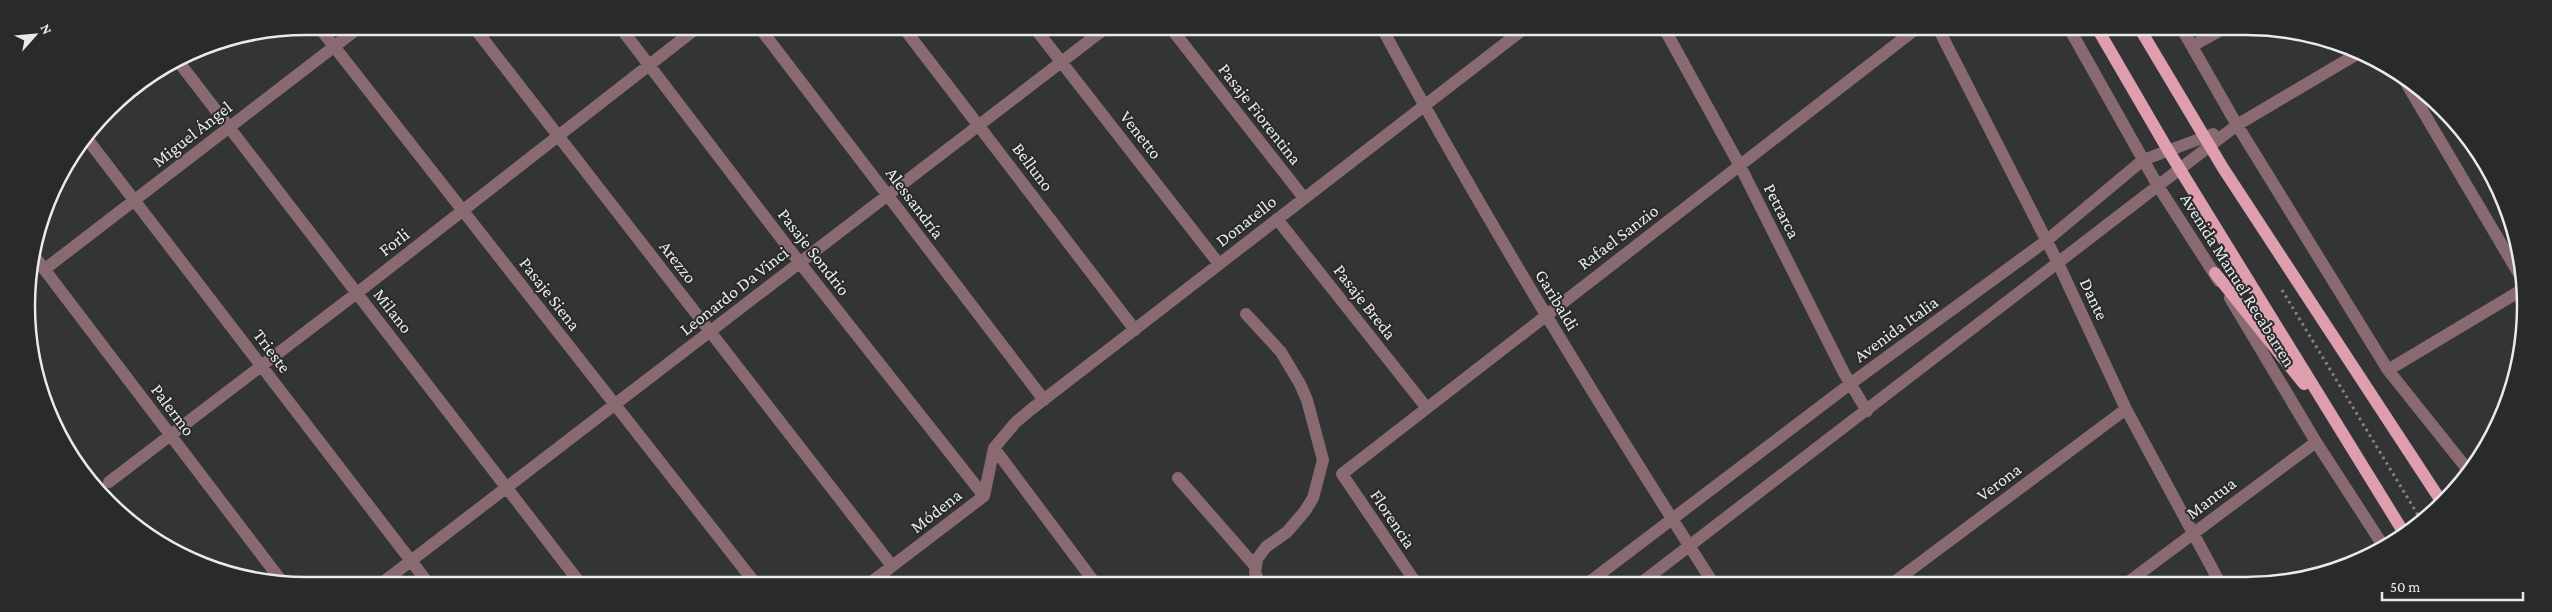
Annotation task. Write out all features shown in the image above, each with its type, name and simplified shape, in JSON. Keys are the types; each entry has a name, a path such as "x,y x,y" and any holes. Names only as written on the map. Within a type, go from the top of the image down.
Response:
{"main road":[{"name":"Avenida Manuel Recabarren","path":"2101,35 2180,170 2401,528"},
{"path":"2144,35 2206,142 2439,497"},
{"path":"2215,273 2337,425"}],"street":[{"name":"Pasaje Siena","path":"325,35 750,577"},
{"name":"Miguel Ángel","path":"45,269 349,35"},
{"name":"Arezzo","path":"480,35 892,566"},
{"name":"Pasaje Sondrio","path":"626,35 800,263 984,496"},
{"name":"Forli","path":"109,482 357,293 688,35"},
{"name":"Alessandría","path":"765,35 1044,400"},
{"name":"Belluno","path":"909,35 1134,330"},
{"name":"Venetto","path":"1040,35 1219,264"},
{"name":"Leonardo Da Vinci","path":"390,577 1097,35"},
{"name":"Pasaje Fiorentina","path":"1176,35 1304,198"},
{"name":"Garibaldi","path":"1386,35 1424,106 1545,314 1709,577"},
{"name":"Donatello","path":"994,448 1015,423 1044,400 1516,35"},
{"name":"Petrarca","path":"1668,35 1740,166 1850,384 1867,410"},
{"name":"Rafael Sanzio","path":"1342,474 1545,314 1908,35"},
{"name":"Dante","path":"1942,35 2058,264 2126,409 2195,533 2217,577"},
{"name":"Avenida Manuel Recabarren","path":"2072,35 2158,186 2215,273 2316,442 2381,542"},
{"path":"2186,35 2237,125 2388,370 2465,466"},
{"path":"2192,46 2212,35"},
{"name":"Avenida Italia","path":"1596,577 1850,384 2046,241 2143,160 2168,150 2206,142 2352,57"},
{"name":"Milano","path":"181,65 575,577"},
{"path":"2411,91 2514,266"},
{"name":"Avenida Italia","path":"1649,577 2180,170 2206,142"},
{"name":"Trieste","path":"90,143 423,577"},
{"name":"Pasaje Breda","path":"1277,219 1426,407"},
{"name":"Palermo","path":"39,261 277,575"},
{"path":"2388,370 2516,293"},
{"path":"1246,314 1281,352 1300,384 1307,400 1322,460 1313,498 1305,511 1287,532 1260,552 1255,566"},
{"name":"Verona","path":"1901,577 2126,409"},
{"name":"Mantua","path":"2135,577 2316,442"},
{"path":"994,448 1090,577"},
{"name":"Módena","path":"878,577 984,496 994,448"},
{"name":"Florencia","path":"1342,474 1412,577"},
{"path":"1178,478 1255,566 1258,577"}]}
